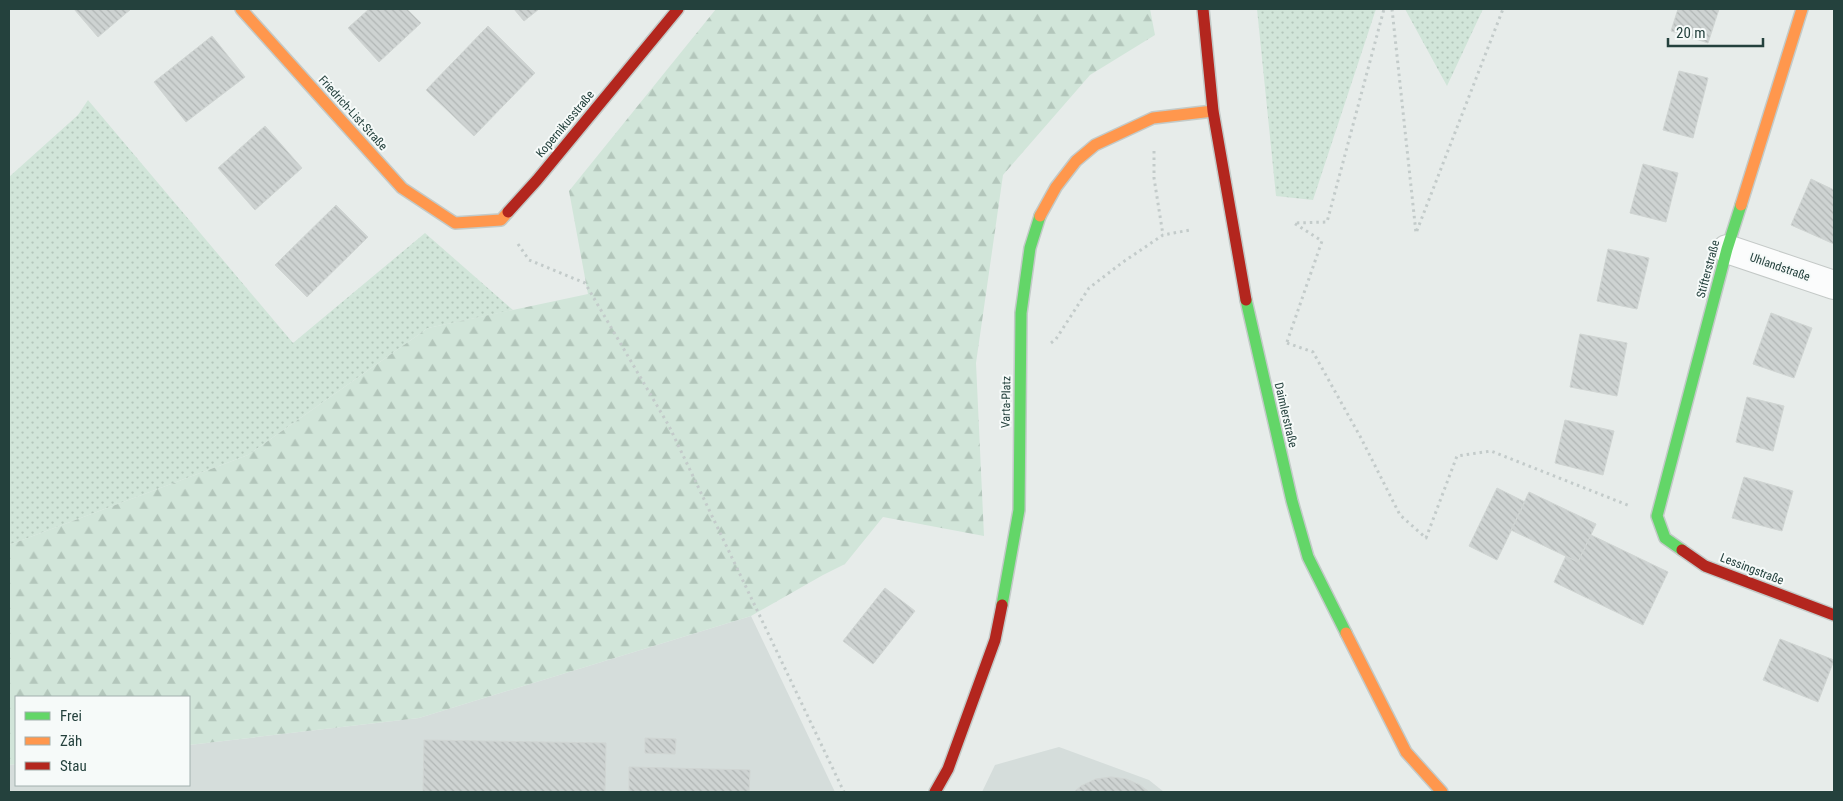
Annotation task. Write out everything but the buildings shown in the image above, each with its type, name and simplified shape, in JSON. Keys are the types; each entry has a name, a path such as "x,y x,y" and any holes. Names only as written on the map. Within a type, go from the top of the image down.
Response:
{"street":[{"name":"Friedrich-List-Straße","path":"241,9 402,188 455,223 501,220"},
{"name":"Kopernikusstraße","path":"501,220 537,180 678,9"},
{"name":"Daimlerstraße","path":"1203,9 1213,111 1251,326 1292,502 1308,557 1406,752 1442,792"},
{"name":"Stifterstraße","path":"1657,516 1727,249 1802,9"},
{"name":"Varta-Platz","path":"936,792 948,769 995,640 1018,510 1021,313 1030,248 1039,219 1056,187 1076,161 1095,145 1153,118 1213,111"},
{"name":"Uhlandstraße","path":"1727,249 1834,286"},
{"name":"Lessingstraße","path":"1657,516 1665,538 1704,566 1834,615"}],"path":[{"path":"1384,9 1327,222 1294,223 1322,241 1287,343 1313,352 1361,438 1400,515 1426,538 1457,456 1491,452 1657,516"},
{"path":"1392,9 1416,233 1503,9"},
{"path":"1154,178 1162,235"},
{"path":"501,220 529,260 585,283 669,426 844,792"},
{"path":"1021,370 1056,339 1089,288 1162,235 1190,230"}],"shaded area":[{"path":"751,616 835,792 9,792 9,765 15,764 15,786 190,786 190,745 419,718"},
{"path":"1059,747 1149,780 1164,792 982,792 995,765"}],"green space":[{"path":"716,9 1150,9 1155,35 1090,75 1003,175 976,363 984,536 883,517 845,564 751,616 419,718 190,745 190,696 15,696 15,764 9,765 9,545 248,455 428,328 588,294 569,191"},
{"path":"1257,9 1376,9 1313,200 1276,196"},
{"path":"1405,9 1483,9 1447,86"},
{"path":"88,100 293,343 425,233 513,310 428,328 248,455 9,545 9,177 78,115"}],"traffic: fast":[{"path":"1682,550 1665,538 1657,516 1727,249 1741,205"},
{"path":"1002,605 1019,510 1021,313 1030,248 1040,216"},
{"path":"1246,300 1292,501 1308,557 1346,633"}],"traffic: slow":[{"path":"241,9 402,188 455,223 501,220 508,212"},
{"path":"1741,205 1802,9"},
{"path":"1040,216 1056,187 1076,161 1095,145 1153,118 1213,111"},
{"path":"1346,633 1406,752 1442,792"}],"traffic: jam":[{"path":"508,212 537,180 678,9"},
{"path":"1203,9 1213,111 1246,300"},
{"path":"1682,550 1705,566 1834,615"},
{"path":"935,792 948,769 995,640 1002,605"}]}
